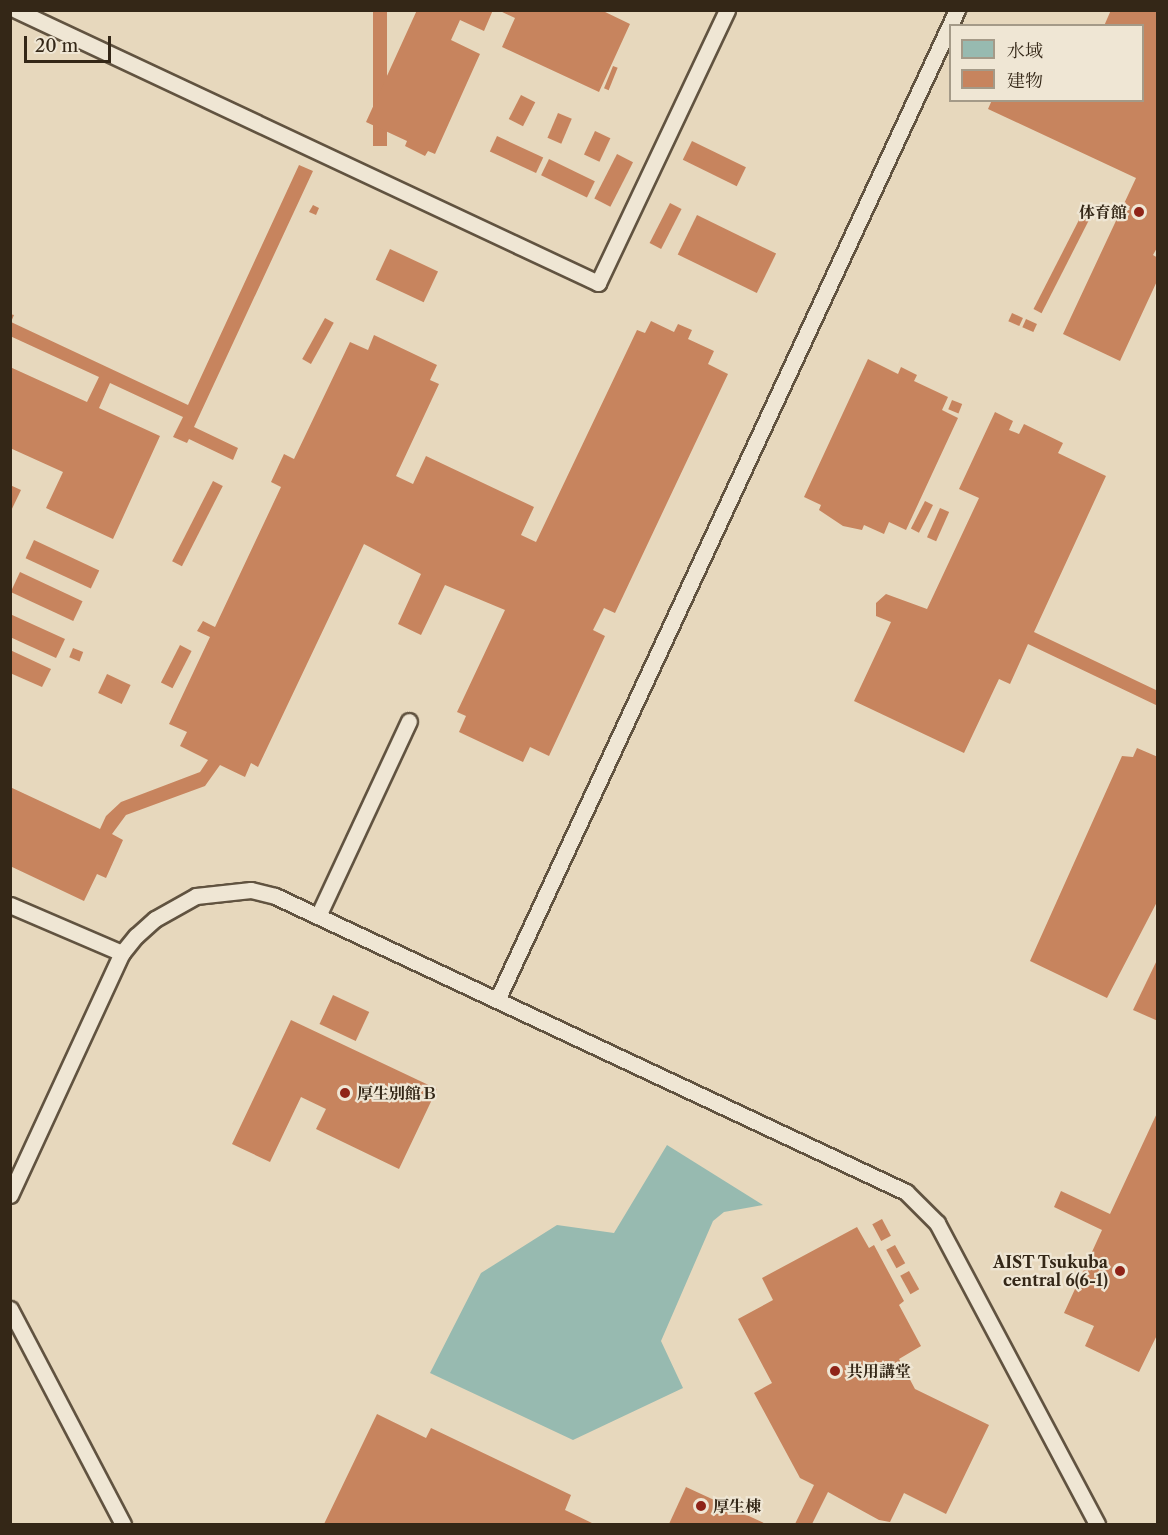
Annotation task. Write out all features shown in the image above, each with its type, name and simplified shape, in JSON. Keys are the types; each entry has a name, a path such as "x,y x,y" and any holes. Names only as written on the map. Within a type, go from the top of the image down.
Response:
{"lane":[{"path":"16,10 598,283 727,10"},
{"path":"950,24 957,10"},
{"path":"497,1000 949,27"},
{"path":"318,916 409,721"},
{"path":"10,1195 123,953 136,936 169,910 196,896 222,890 251,890 275,896 906,1191 921,1203 937,1223 1097,1524"},
{"path":"10,905 123,953"},
{"path":"10,1310 123,1524"}],"water":[{"path":"667,1145 763,1205 724,1212 713,1221 661,1341 683,1388 573,1440 430,1373 481,1273 557,1225 614,1233"}],"building":[{"path":"373,10 387,10 387,146 373,146"},
{"path":"417,10 493,10 484,31 460,20 451,40 480,54 435,154 428,151 425,156 405,146 407,141 366,122"},
{"path":"498,10 601,10 630,24 599,92 502,47 515,18"},
{"name":"体育館","path":"1111,10 1158,10 1158,246 1153,255 1158,258 1158,279 1120,361 1063,334 1136,178 988,109 991,102 1144,102 1144,24 1105,24"},
{"path":"613,66 618,68 609,90 604,88"},
{"path":"521,95 535,102 523,126 509,119"},
{"path":"558,113 572,119 561,144 547,138"},
{"path":"595,131 610,138 599,162 584,155"},
{"path":"497,136 543,158 536,173 490,151"},
{"path":"692,141 746,167 737,186 683,160"},
{"path":"617,154 633,162 610,207 594,199"},
{"path":"549,159 595,181 587,198 541,175"},
{"path":"299,165 313,171 194,427 238,448 233,460 189,439 187,443 173,437 183,417 110,383 99,408 160,436 113,539 46,508 63,472 10,448 10,367 87,402 99,377 10,336 10,314 14,315 11,322 188,405"},
{"path":"670,203 682,209 661,249 650,243"},
{"path":"313,205 319,208 316,215 309,212"},
{"path":"1083,212 1091,216 1042,313 1034,309"},
{"path":"697,215 776,254 757,293 678,255"},
{"path":"390,249 438,271 424,302 376,280"},
{"path":"1012,313 1023,318 1019,326 1008,321"},
{"path":"325,318 334,323 311,364 302,359"},
{"path":"1026,319 1037,324 1033,332 1022,327"},
{"path":"651,321 674,332 678,324 692,330 688,339 714,351 708,364 728,374 615,613 604,608 593,630 605,636 549,756 530,747 523,762 459,732 466,716 457,712 505,610 445,585 421,635 398,624 421,574 364,544 258,767 251,763 245,777 220,765 205,786 126,815 112,834 123,840 106,878 97,874 84,901 10,866 10,787 100,829 106,816 121,802 200,772 208,760 180,746 187,732 169,724 210,637 197,631 203,621 215,627 281,487 271,482 284,454 294,459 350,342 368,350 374,335 437,365 430,380 439,384 396,476 413,484 426,456 534,507 521,535 536,542 637,330 645,333"},
{"path":"868,359 898,374 901,367 917,375 914,381 948,397 942,410 958,418 906,530 889,522 884,534 864,525 862,530 843,526 819,510 821,505 804,497"},
{"path":"952,400 962,404 958,413 948,409"},
{"path":"995,412 1013,421 1009,430 1019,434 1024,424 1063,443 1058,453 1106,476 1034,632 1158,691 1158,706 1028,644 1010,684 999,679 964,753 854,701 891,622 876,616 876,603 886,594 927,609 979,498 959,489"},
{"path":"213,481 223,486 182,566 172,561"},
{"path":"10,485 21,490 10,513"},
{"path":"925,501 933,505 919,533 911,529"},
{"path":"940,508 949,512 936,541 927,537"},
{"path":"34,540 99,570 91,589 26,558"},
{"path":"20,572 83,601 73,621 11,592"},
{"path":"10,614 65,639 56,658 10,637"},
{"path":"180,645 192,651 173,688 161,682"},
{"path":"73,648 83,652 79,661 69,657"},
{"path":"10,650 51,669 42,687 10,673"},
{"path":"107,674 131,685 122,704 98,693"},
{"path":"1137,748 1158,757 1158,900 1107,998 1030,961 1122,756 1133,757"},
{"path":"1158,958 1158,1021 1133,1010"},
{"path":"333,995 369,1012 356,1041 319,1024"},
{"name":"厚生別館Ｂ","path":"291,1020 437,1089 399,1169 316,1129 326,1109 301,1097 270,1162 232,1144"},
{"name":"AIST Tsukuba central 6(6-1)","path":"1158,1111 1158,1333 1139,1372 1085,1346 1094,1326 1064,1313 1102,1230 1054,1207 1061,1191 1110,1214"},
{"path":"882,1219 891,1236 881,1241 872,1224"},
{"name":"共用講堂","path":"857,1227 869,1248 874,1245 904,1301 899,1305 921,1346 899,1359 915,1389 989,1425 946,1514 904,1493 890,1522 879,1520 828,1492 812,1524 795,1524 814,1485 800,1478 754,1393 772,1383 738,1319 773,1300 762,1278"},
{"path":"895,1245 905,1263 896,1268 886,1250"},
{"path":"909,1271 919,1289 910,1294 900,1276"},
{"path":"377,1414 426,1438 431,1428 571,1495 565,1510 594,1524 324,1524"},
{"name":"厚生棟","path":"686,1487 766,1524 669,1524"}],"place":[{"name":"体育館","path":"1139,212"},
{"name":"厚生別館Ｂ","path":"345,1093"},
{"name":"AIST Tsukuba central 6(6-1)","path":"1120,1271"},
{"name":"共用講堂","path":"835,1371"},
{"name":"厚生棟","path":"701,1506"}]}
